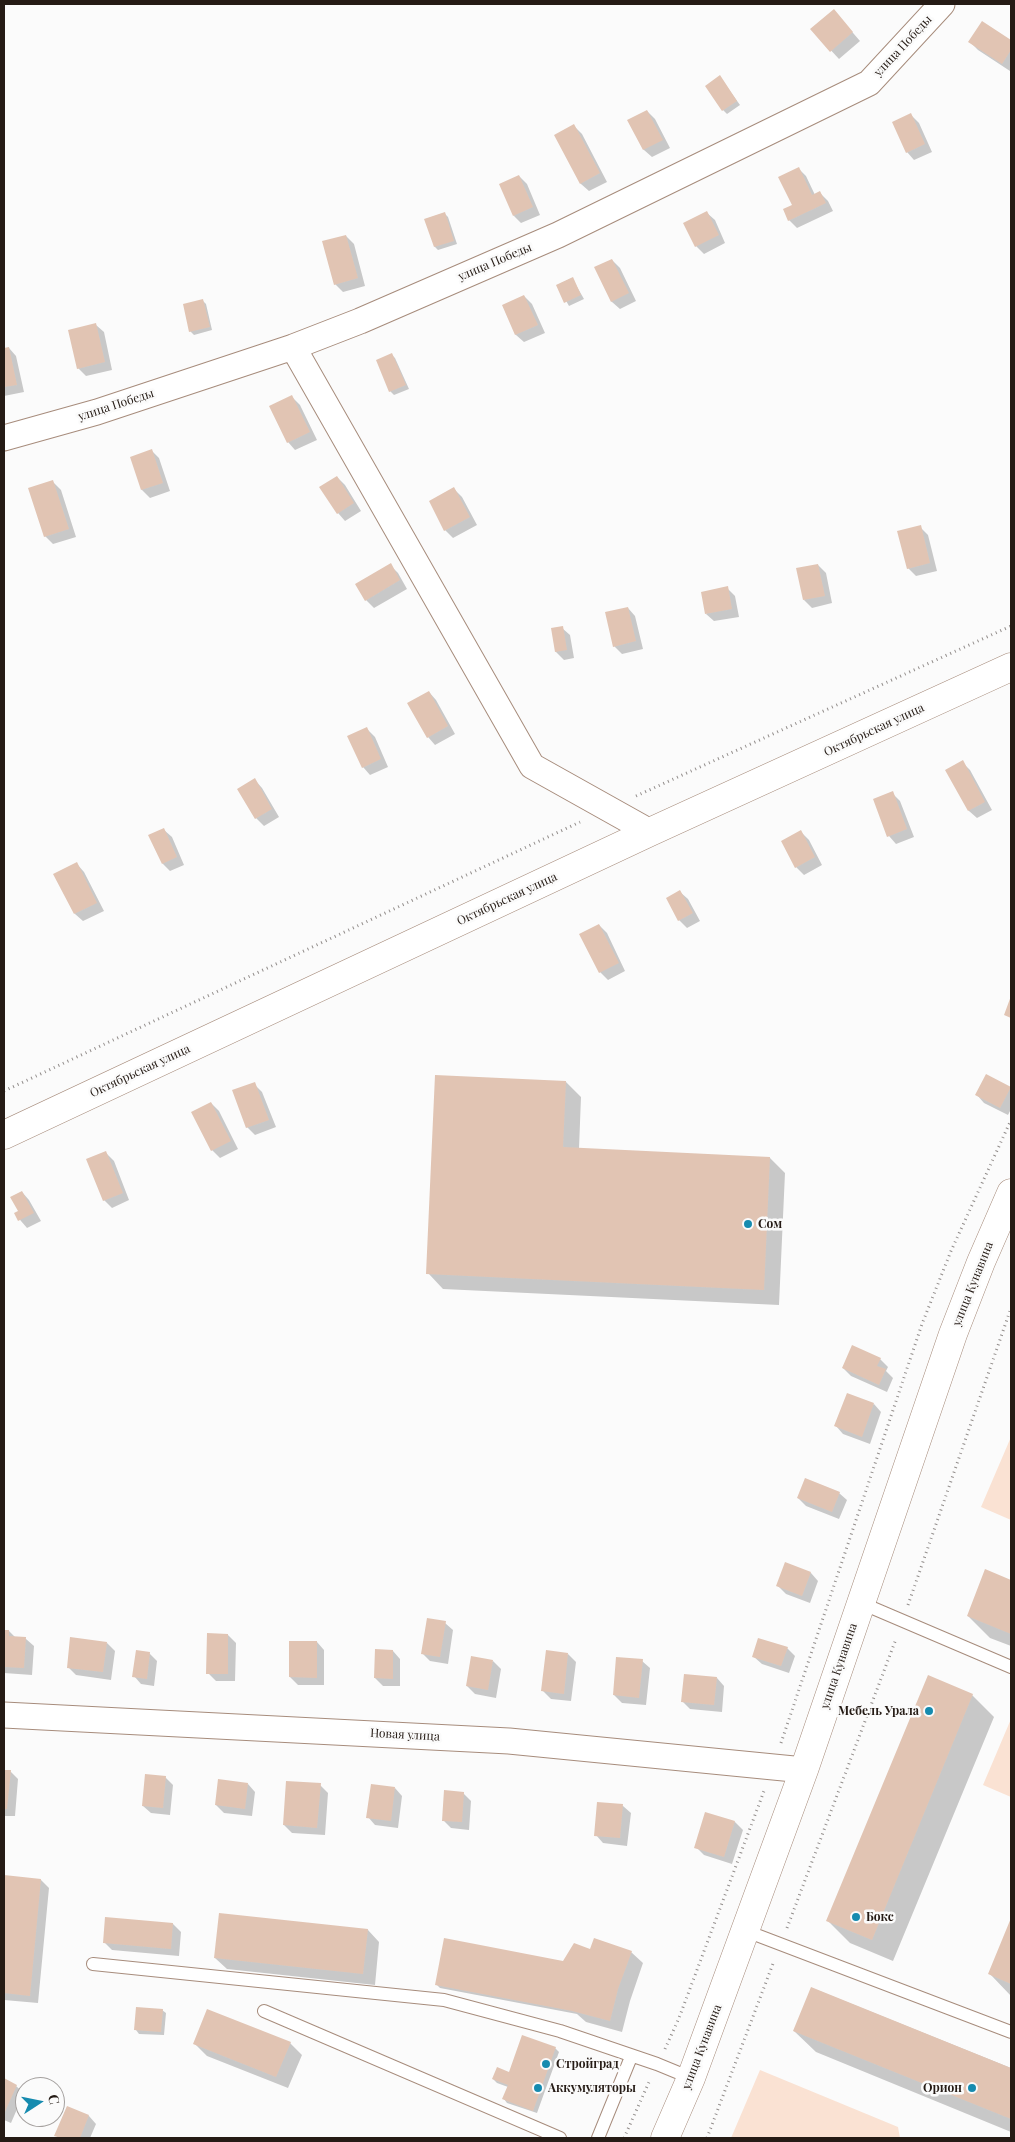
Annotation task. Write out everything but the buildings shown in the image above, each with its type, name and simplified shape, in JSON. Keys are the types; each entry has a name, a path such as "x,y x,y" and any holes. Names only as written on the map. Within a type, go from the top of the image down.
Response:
{"main road":[{"name":"Октябрьская улица","path":"4,1135 650,832 1011,667"},
{"name":"улица Кунавина","path":"665,2138 691,2078 804,1770 953,1334 1011,1193"}],"street":[{"name":"улица Победы","path":"4,438 97,412 293,347 360,321 558,235 869,83 942,4"},
{"path":"293,347 532,766 650,832"},
{"name":"Новая улица","path":"4,1715 510,1741 804,1770"}],"lane":[{"path":"860,1603 1011,1667"},
{"path":"746,1931 1011,2032"},
{"path":"93,1964 444,2000 560,2031 631,2057 657,2064 691,2078"},
{"path":"264,2011 560,2138"},
{"path":"598,2138 631,2057"}],"path":[{"path":"4,1091 609,808 1011,626"},
{"path":"624,2138 679,2018 773,1766 922,1324 951,1250 1011,1120"},
{"path":"707,2138 903,1620 1011,1308"}],"shaded area":[{"path":"1011,1437 1011,1520 981,1507"},
{"path":"1011,1719 1011,1797 983,1785"},
{"path":"760,2070 898,2127 900,2138 731,2138"}],"place":[{"name":"Сом","path":"748,1224"},
{"name":"Мебель Урала","path":"929,1711"},
{"name":"Бокс","path":"856,1917"},
{"name":"Стройград","path":"546,2064"},
{"name":"Аккумуляторы","path":"538,2088"},
{"name":"Орион","path":"972,2088"}]}
